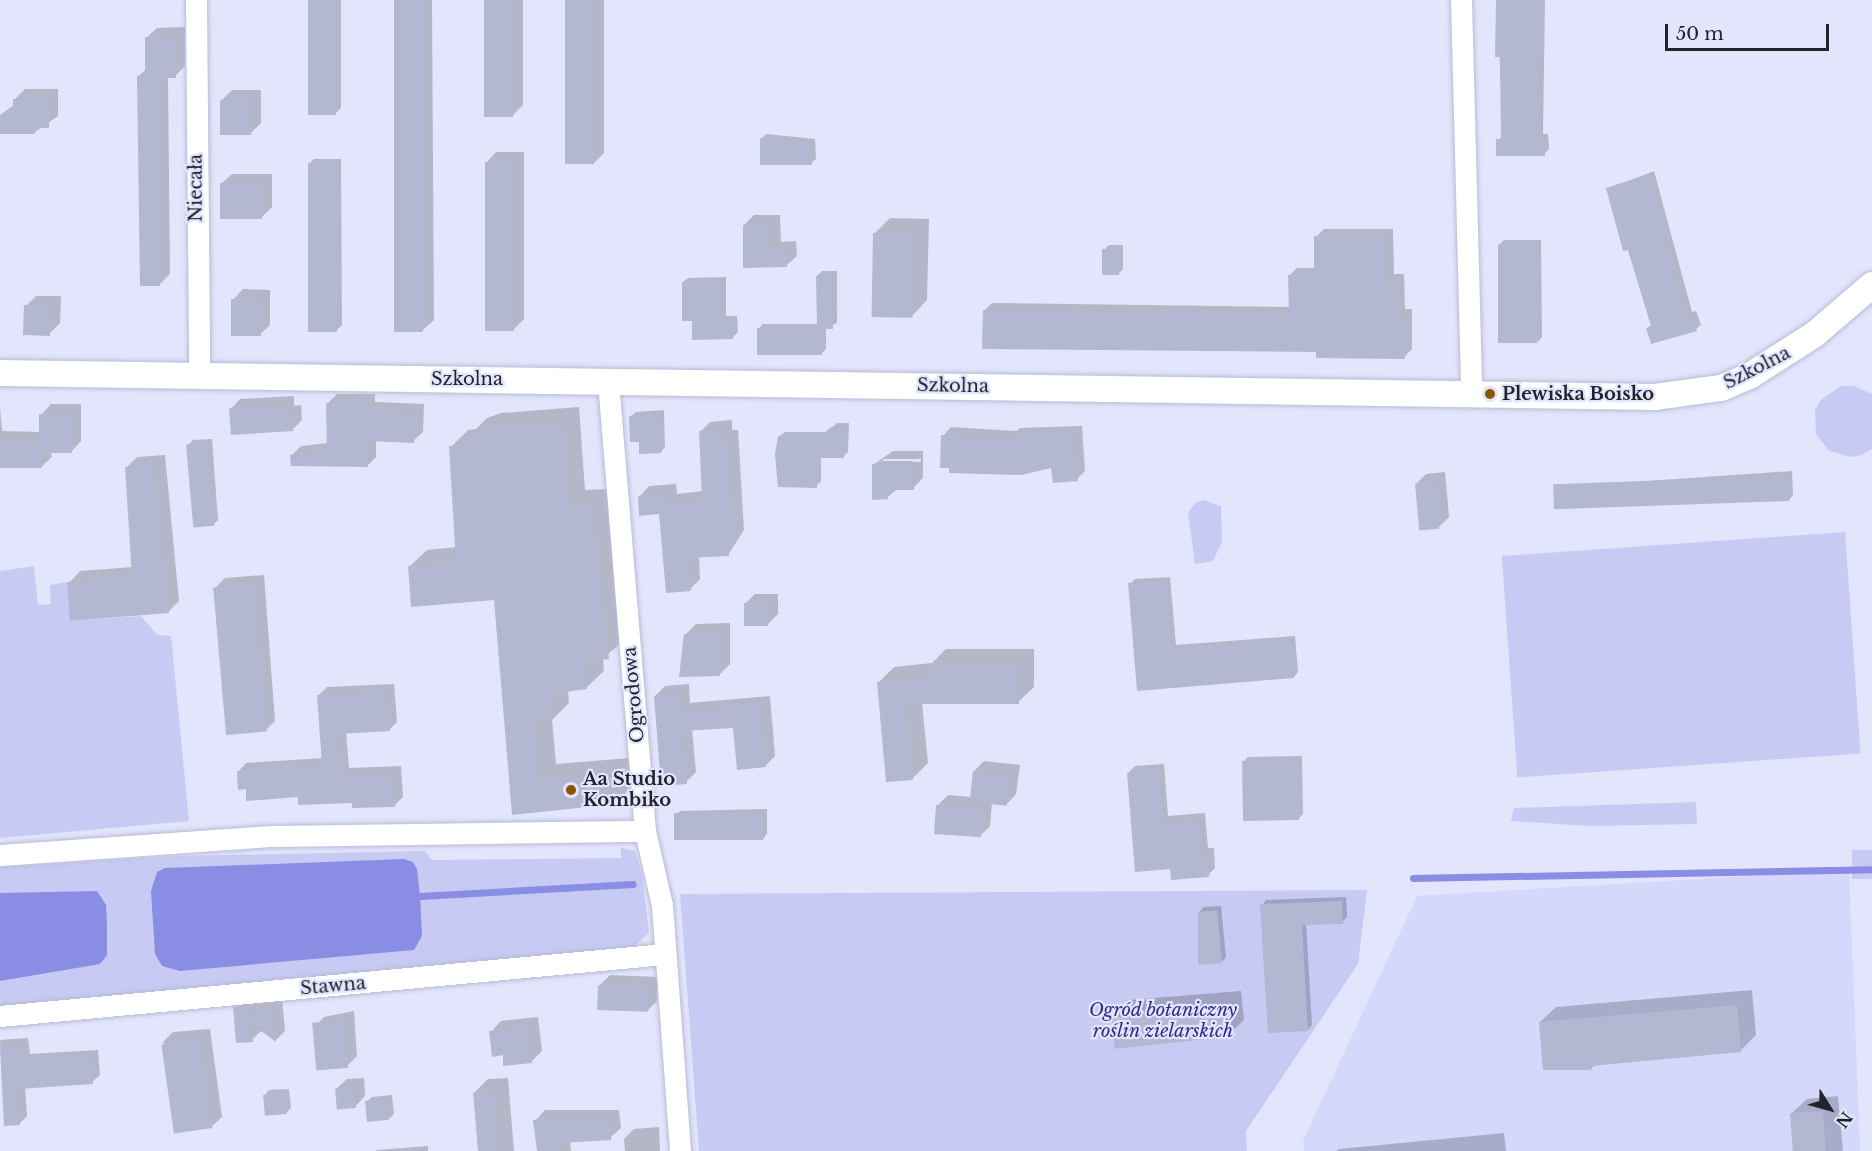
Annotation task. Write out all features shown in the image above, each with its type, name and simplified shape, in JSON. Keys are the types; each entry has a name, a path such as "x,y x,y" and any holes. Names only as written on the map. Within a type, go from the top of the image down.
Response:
{"street":[{"name":"Niecała","path":"196,0 199,375"},
{"path":"1461,0 1471,394"},
{"name":"Szkolna","path":"0,373 1655,397 1720,388 1779,360 1872,285"},
{"name":"Ogrodowa","path":"608,381 645,831 662,905 680,1151"},
{"path":"0,855 274,836 645,831"},
{"name":"Stawna","path":"0,1016 665,954"}],"shaded area":[{"path":"1849,870 1860,1151 1304,1151 1303,1141 1417,896"}],"green space":[{"path":"1841,386 1854,386 1872,394 1872,449 1862,455 1851,457 1829,451 1816,434 1815,410 1821,400"},
{"path":"1203,500 1221,506 1222,542 1213,561 1195,564 1188,513 1195,503"},
{"path":"1845,532 1860,753 1517,777 1502,556"},
{"path":"34,566 38,605 51,604 50,585 67,582 71,621 141,616 157,635 171,636 189,821 0,838 0,571"},
{"path":"1696,802 1697,824 1589,826 1511,821 1514,808"},
{"path":"621,848 635,851 642,874 649,933 631,949 0,1006 0,867 176,856 425,851 432,860 621,858"},
{"path":"1852,850 1872,850 1872,879 1852,879"},
{"name":"Ogród botaniczny roślin zielarskich","path":"1367,890 1358,964 1246,1131 1247,1151 699,1151 680,894"}],"water":[{"path":"404,859 413,862 417,869 420,896 422,936 414,950 180,971 162,966 155,954 151,891 157,872 165,868"},
{"path":"97,891 106,905 107,926 107,955 100,964 0,981 0,893"}],"building":[{"path":"308,0 336,0 336,115 308,115"},
{"path":"394,0 423,0 423,332 394,332"},
{"path":"484,0 513,0 513,117 484,117"},
{"path":"565,0 594,0 594,164 565,164"},
{"path":"1496,0 1540,0 1543,57 1538,57 1539,138 1544,138 1545,156 1496,156 1496,139 1501,139 1500,57 1495,57"},
{"path":"145,37 175,37 176,78 158,78 160,286 140,286 137,76 145,75"},
{"path":"13,99 49,99 49,128 35,128 35,134 0,134 0,115 13,115"},
{"path":"220,100 251,100 251,135 220,135"},
{"path":"760,138 811,143 812,165 760,165"},
{"path":"485,162 514,162 514,331 485,331"},
{"path":"308,163 337,163 337,332 308,332"},
{"path":"1649,174 1669,238 1664,239 1687,316 1692,314 1697,331 1651,344 1646,328 1651,326 1628,250 1623,251 1606,188"},
{"path":"220,183 262,183 262,219 220,219"},
{"path":"771,224 771,251 787,251 787,267 743,268 743,225"},
{"path":"873,233 914,234 913,318 872,317"},
{"path":"1314,236 1386,236 1386,282 1397,282 1397,316 1405,316 1405,359 1316,358 1316,352 982,349 983,310 1289,314 1288,275 1314,275"},
{"path":"1498,244 1537,244 1537,343 1498,343"},
{"path":"1102,249 1119,249 1119,275 1102,275"},
{"path":"832,275 833,329 822,329 822,355 757,355 757,328 817,328 816,276"},
{"path":"722,281 722,320 733,320 733,339 692,340 692,321 682,321 682,282"},
{"path":"231,299 261,299 261,336 231,336"},
{"path":"24,305 51,306 50,336 23,335"},
{"path":"326,403 367,403 367,411 415,413 414,443 368,441 368,467 291,466 290,455 327,451"},
{"path":"284,405 285,415 292,414 293,431 231,435 229,408"},
{"path":"39,414 72,414 72,453 41,453 42,468 0,468 0,441 39,442"},
{"path":"659,414 661,453 639,454 639,442 630,442 629,416"},
{"path":"563,424 568,506 592,505 609,659 585,662 587,689 550,694 552,722 534,722 539,781 614,774 616,804 512,815 494,600 411,607 408,566 456,563 449,446 470,445 469,434 482,434 482,429"},
{"path":"831,427 845,427 844,458 817,458 817,488 778,487 775,454 778,436 821,436"},
{"path":"722,429 723,440 729,440 734,542 728,542 729,556 688,558 691,591 666,593 659,514 639,516 638,496 667,494 667,504 702,500 699,431"},
{"path":"1074,433 1078,481 1053,483 1051,468 1021,475 949,473 949,468 940,468 941,435 1010,439 1010,436"},
{"path":"207,443 214,526 193,528 186,445"},
{"path":"881,461 913,461 914,490 888,490 888,499 872,500 872,464 881,464"},
{"path":"154,465 169,613 70,621 67,582 132,577 125,467"},
{"path":"1788,476 1789,501 1554,509 1553,484"},
{"path":"1435,482 1439,529 1419,531 1415,484"},
{"path":"1166,581 1172,649 1291,640 1294,678 1137,691 1128,583"},
{"path":"254,584 267,731 226,735 213,588"},
{"path":"744,603 768,603 768,626 744,626"},
{"path":"720,633 720,676 679,677 684,634"},
{"path":"929,664 1019,664 1019,704 906,704 913,780 886,782 877,682 929,677"},
{"path":"386,691 390,731 338,734 341,776 394,773 395,807 352,808 352,803 298,805 298,797 246,801 246,789 238,790 237,771 322,765 317,695"},
{"path":"679,693 681,712 761,705 766,767 737,770 733,728 682,731 687,784 661,786 654,696"},
{"path":"1298,760 1299,820 1243,821 1242,761"},
{"path":"1158,770 1162,822 1198,819 1201,855 1207,854 1209,877 1171,880 1170,869 1135,872 1127,773"},
{"path":"973,771 1010,775 1007,806 970,802"},
{"path":"936,805 983,808 981,837 934,834"},
{"path":"674,813 763,813 763,840 674,840"},
{"path":"1342,901 1343,924 1302,925 1308,1031 1268,1033 1260,904"},
{"path":"1217,910 1222,963 1198,965 1198,912"},
{"path":"598,985 649,987 648,1012 597,1010"},
{"path":"1737,1005 1741,1052 1591,1066 1591,1070 1543,1070 1539,1022"},
{"path":"246,1006 247,1011 273,1008 276,1042 249,1022 253,1042 236,1043 233,1007"},
{"path":"1226,1006 1229,1037 1115,1049 1112,1018"},
{"path":"344,1020 348,1068 316,1071 312,1023"},
{"path":"528,1027 532,1063 503,1066 503,1055 492,1057 489,1031"},
{"path":"200,1039 213,1128 174,1134 161,1044"},
{"path":"21,1044 23,1060 91,1057 93,1084 18,1089 20,1125 4,1126 0,1046"},
{"path":"354,1087 356,1108 337,1110 335,1089"},
{"path":"494,1091 499,1151 478,1151 473,1093"},
{"path":"285,1093 287,1114 265,1116 263,1095"},
{"path":"387,1099 389,1120 367,1122 365,1101"},
{"path":"1823,1111 1826,1151 1793,1151 1790,1113"},
{"path":"556,1117 557,1123 610,1119 611,1140 560,1143 560,1151 537,1151 533,1120"}],"waterway":[{"path":"1413,878 1872,869"},
{"path":"420,896 633,884"}],"place":[{"name":"Plewiska Boisko","path":"1490,394"},
{"name":"Aa Studio Kombiko","path":"571,790"}]}
